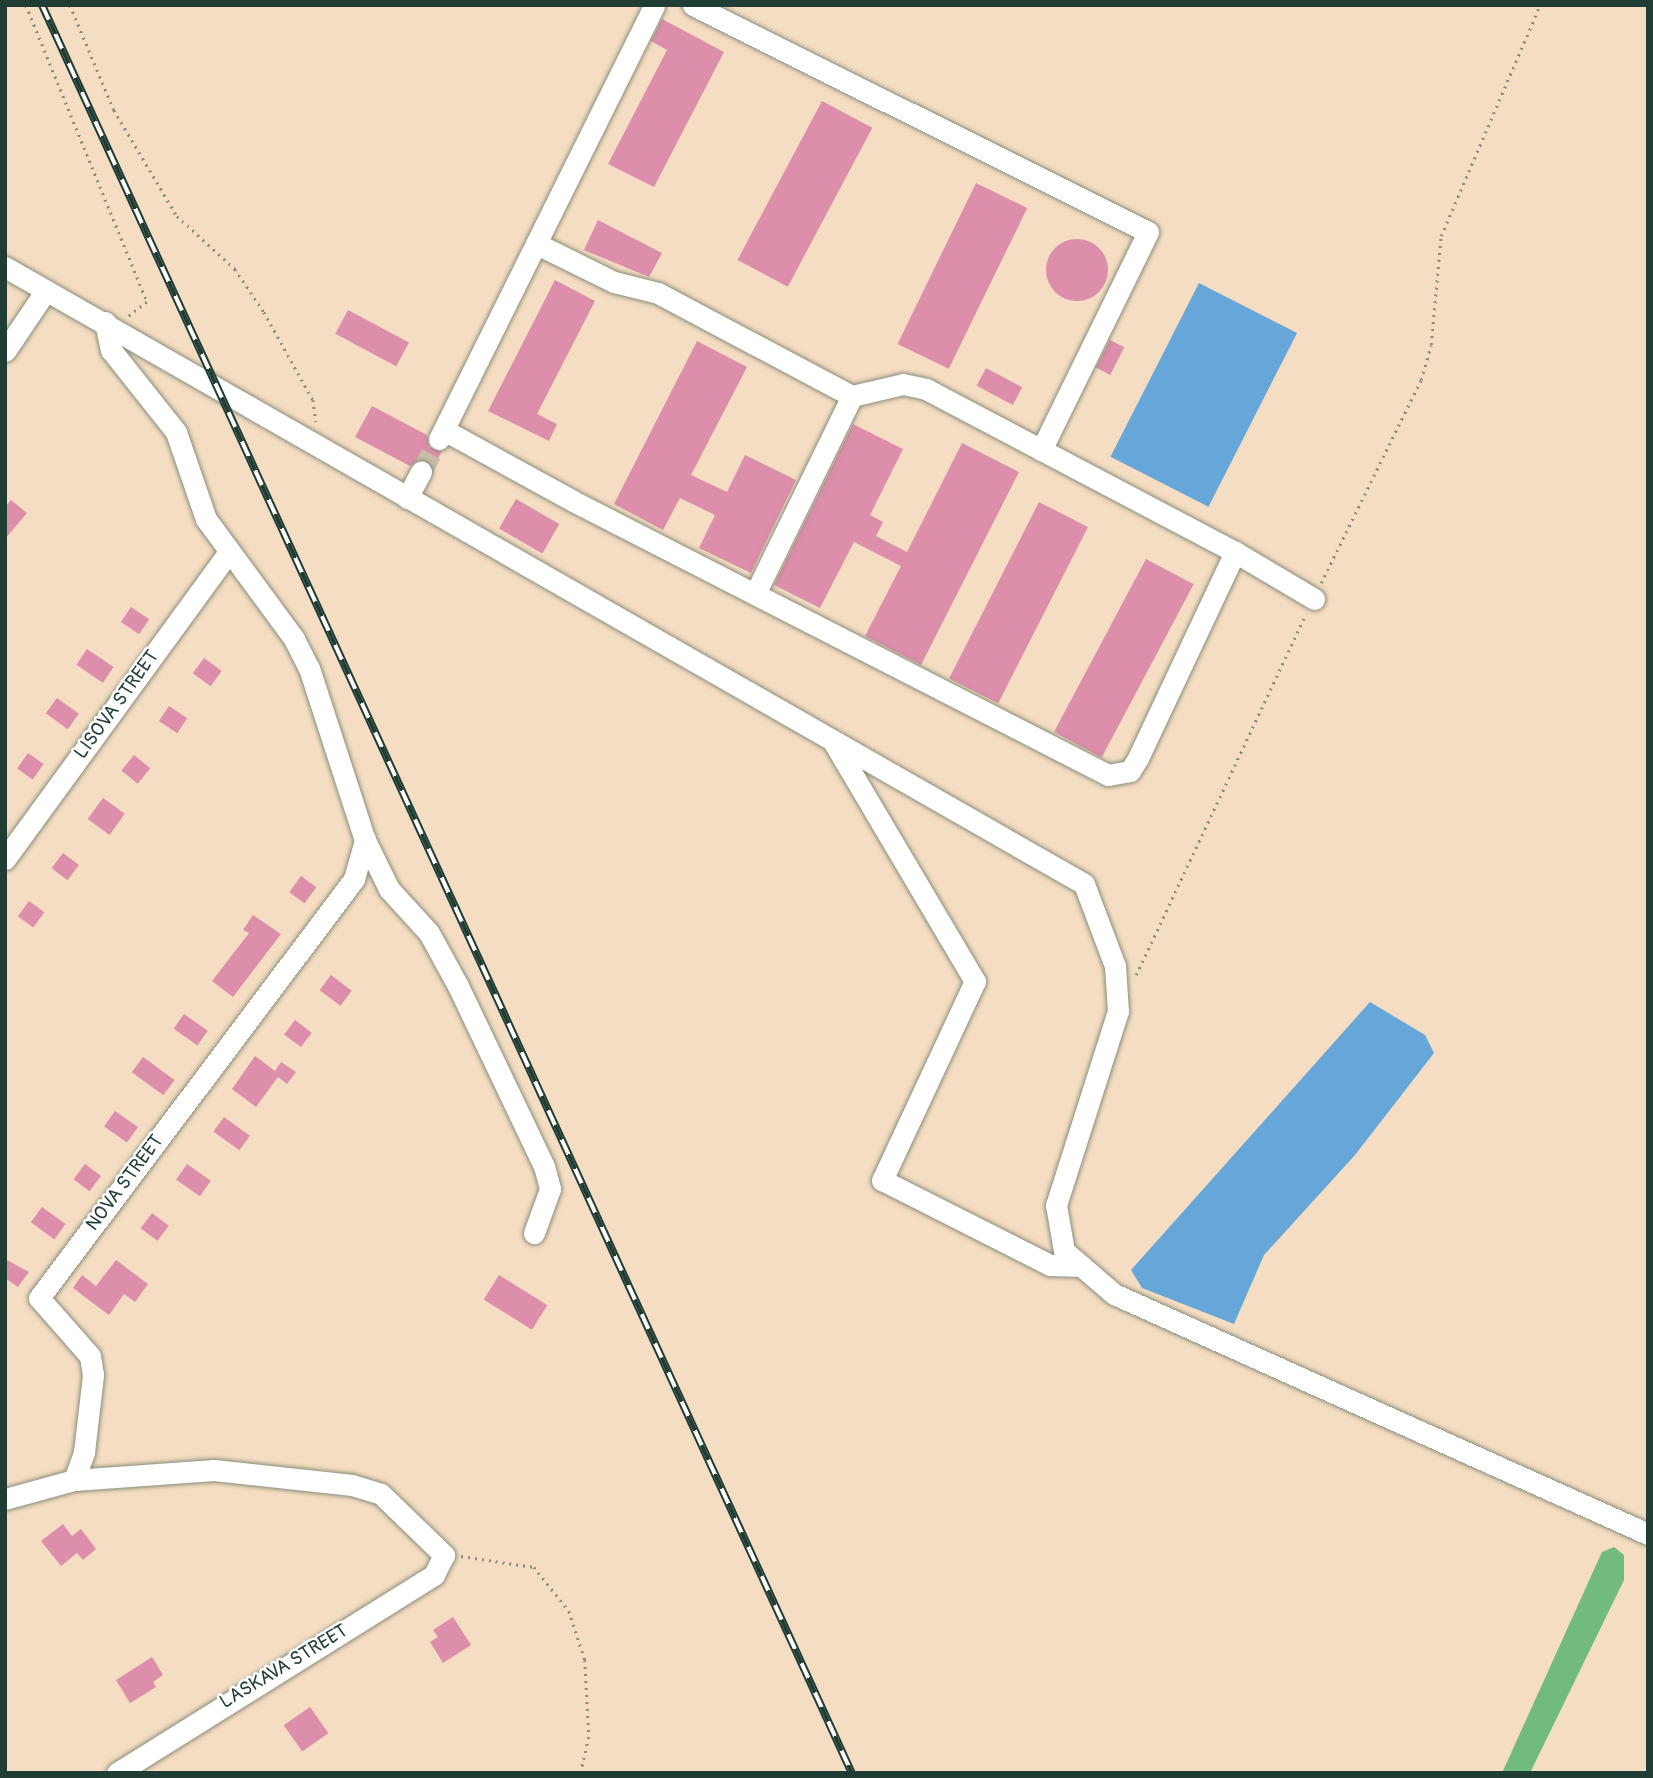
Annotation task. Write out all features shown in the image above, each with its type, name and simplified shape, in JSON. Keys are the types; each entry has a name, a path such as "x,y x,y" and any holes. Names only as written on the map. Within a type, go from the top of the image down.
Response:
{"street":[{"path":"654,5 441,435 1108,775 1121,776 1138,758 1235,552"},
{"path":"693,5 1148,232 1041,450"},
{"path":"537,244 614,282 658,293 852,396 904,384 926,389 1235,552 1314,599"},
{"path":"5,267 1084,884 1115,966 1118,1011 1056,1205 1064,1251 1114,1294 1648,1534"},
{"path":"5,351 45,292"},
{"path":"105,322 111,350 176,432 206,519 269,600 309,668 365,840 388,890 429,933 544,1166 550,1189 534,1233"},
{"path":"755,594 852,396"},
{"path":"407,498 421,472"},
{"name":"LISOVA STREET","path":"5,859 230,551"},
{"path":"833,741 975,981 882,1180 1050,1265 1082,1266"},
{"name":"NOVA STREET","path":"74,1480 84,1451 93,1376 90,1356 39,1298 354,879 365,840"},
{"path":"354,879 388,890"},
{"path":"5,1500 74,1480 214,1471 352,1485 380,1494 429,1536 444,1555"},
{"name":"LASKAVA STREET","path":"117,1773 434,1575 444,1555"}],"path":[{"path":"26,5 146,302 134,315 105,322"},
{"path":"70,5 114,110 177,216 235,269 264,312 313,400 319,447"},
{"path":"1135,978 1421,380 1430,345 1441,236 1540,5"},
{"path":"444,1555 534,1567 569,1611 585,1660 589,1737 580,1773"}],"green space":[{"path":"1614,1547 1624,1555 1624,1580 1530,1773 1502,1773 1602,1552"}],"water":[{"path":"1199,283 1297,333 1208,507 1110,457"},
{"path":"1370,1002 1425,1035 1434,1053 1355,1155 1264,1255 1234,1324 1142,1288 1131,1270"}],"building":[{"path":"662,19 724,52 654,187 608,164 667,50 651,41"},
{"path":"822,101 872,128 788,287 737,260"},
{"path":"976,183 1027,208 949,369 898,344"},
{"path":"598,220 662,253 649,277 584,250"},
{"path":"1071,239 1083,239 1099,248 1106,258 1106,282 1099,292 1083,301 1071,301 1060,296 1051,287 1046,276 1046,264 1051,253 1060,244"},
{"path":"555,280 595,301 537,414 557,424 549,441 488,411"},
{"path":"348,310 409,342 396,366 335,334"},
{"path":"1110,340 1124,347 1110,375 1096,368"},
{"path":"697,341 747,367 691,475 727,492 745,455 796,480 751,573 699,548 715,515 680,498 663,530 614,504"},
{"path":"986,368 1022,387 1013,405 977,386"},
{"path":"372,406 427,435 429,447 442,451 433,468 421,459 410,466 355,437"},
{"path":"853,424 903,449 870,515 883,522 876,536 907,552 962,443 1019,472 921,665 865,636 901,566 854,542 820,608 774,585"},
{"path":"516,499 559,524 542,553 499,528"},
{"path":"11,500 27,513 5,539 5,507"},
{"path":"1039,502 1088,527 998,703 949,678"},
{"path":"1146,559 1194,584 1102,757 1054,732"},
{"path":"131,607 149,619 139,634 121,622"},
{"path":"87,649 114,667 103,683 76,665"},
{"path":"204,658 222,671 211,686 193,673"},
{"path":"57,698 79,714 68,729 46,713"},
{"path":"169,706 187,718 177,733 159,721"},
{"path":"28,753 44,764 33,779 17,769"},
{"path":"134,755 150,768 138,784 121,771"},
{"path":"103,798 125,814 110,835 88,819"},
{"path":"63,853 79,865 68,880 52,868"},
{"path":"301,876 316,887 305,903 289,892"},
{"path":"29,901 44,912 33,928 18,916"},
{"path":"253,915 281,934 233,997 212,981 249,933 243,930"},
{"path":"331,975 352,991 340,1006 320,990"},
{"path":"184,1014 208,1031 197,1045 174,1029"},
{"path":"295,1020 312,1033 301,1047 284,1034"},
{"path":"255,1056 275,1071 281,1062 296,1072 287,1084 278,1077 256,1107 232,1089"},
{"path":"143,1057 175,1080 163,1095 132,1072"},
{"path":"115,1111 138,1127 127,1143 104,1127"},
{"path":"224,1117 250,1136 239,1150 213,1132"},
{"path":"85,1164 101,1176 90,1191 74,1179"},
{"path":"187,1164 211,1181 200,1196 176,1180"},
{"path":"42,1207 65,1224 54,1239 31,1222"},
{"path":"152,1213 169,1226 157,1241 141,1228"},
{"path":"5,1259 29,1272 18,1287 5,1278"},
{"path":"116,1260 148,1284 135,1302 124,1294 109,1315 73,1288 82,1275 96,1286"},
{"path":"499,1275 547,1305 532,1330 484,1300"},
{"path":"63,1524 72,1536 81,1529 96,1549 83,1560 77,1553 61,1566 41,1541"},
{"path":"453,1617 471,1645 443,1663 430,1642 438,1637 433,1630"},
{"path":"152,1657 163,1675 153,1682 156,1687 130,1703 116,1680"},
{"path":"310,1707 328,1733 302,1752 284,1725"}],"tunnel":[{"path":"421,472 438,441"}],"railway":[{"path":"42,5 852,1773"}]}
